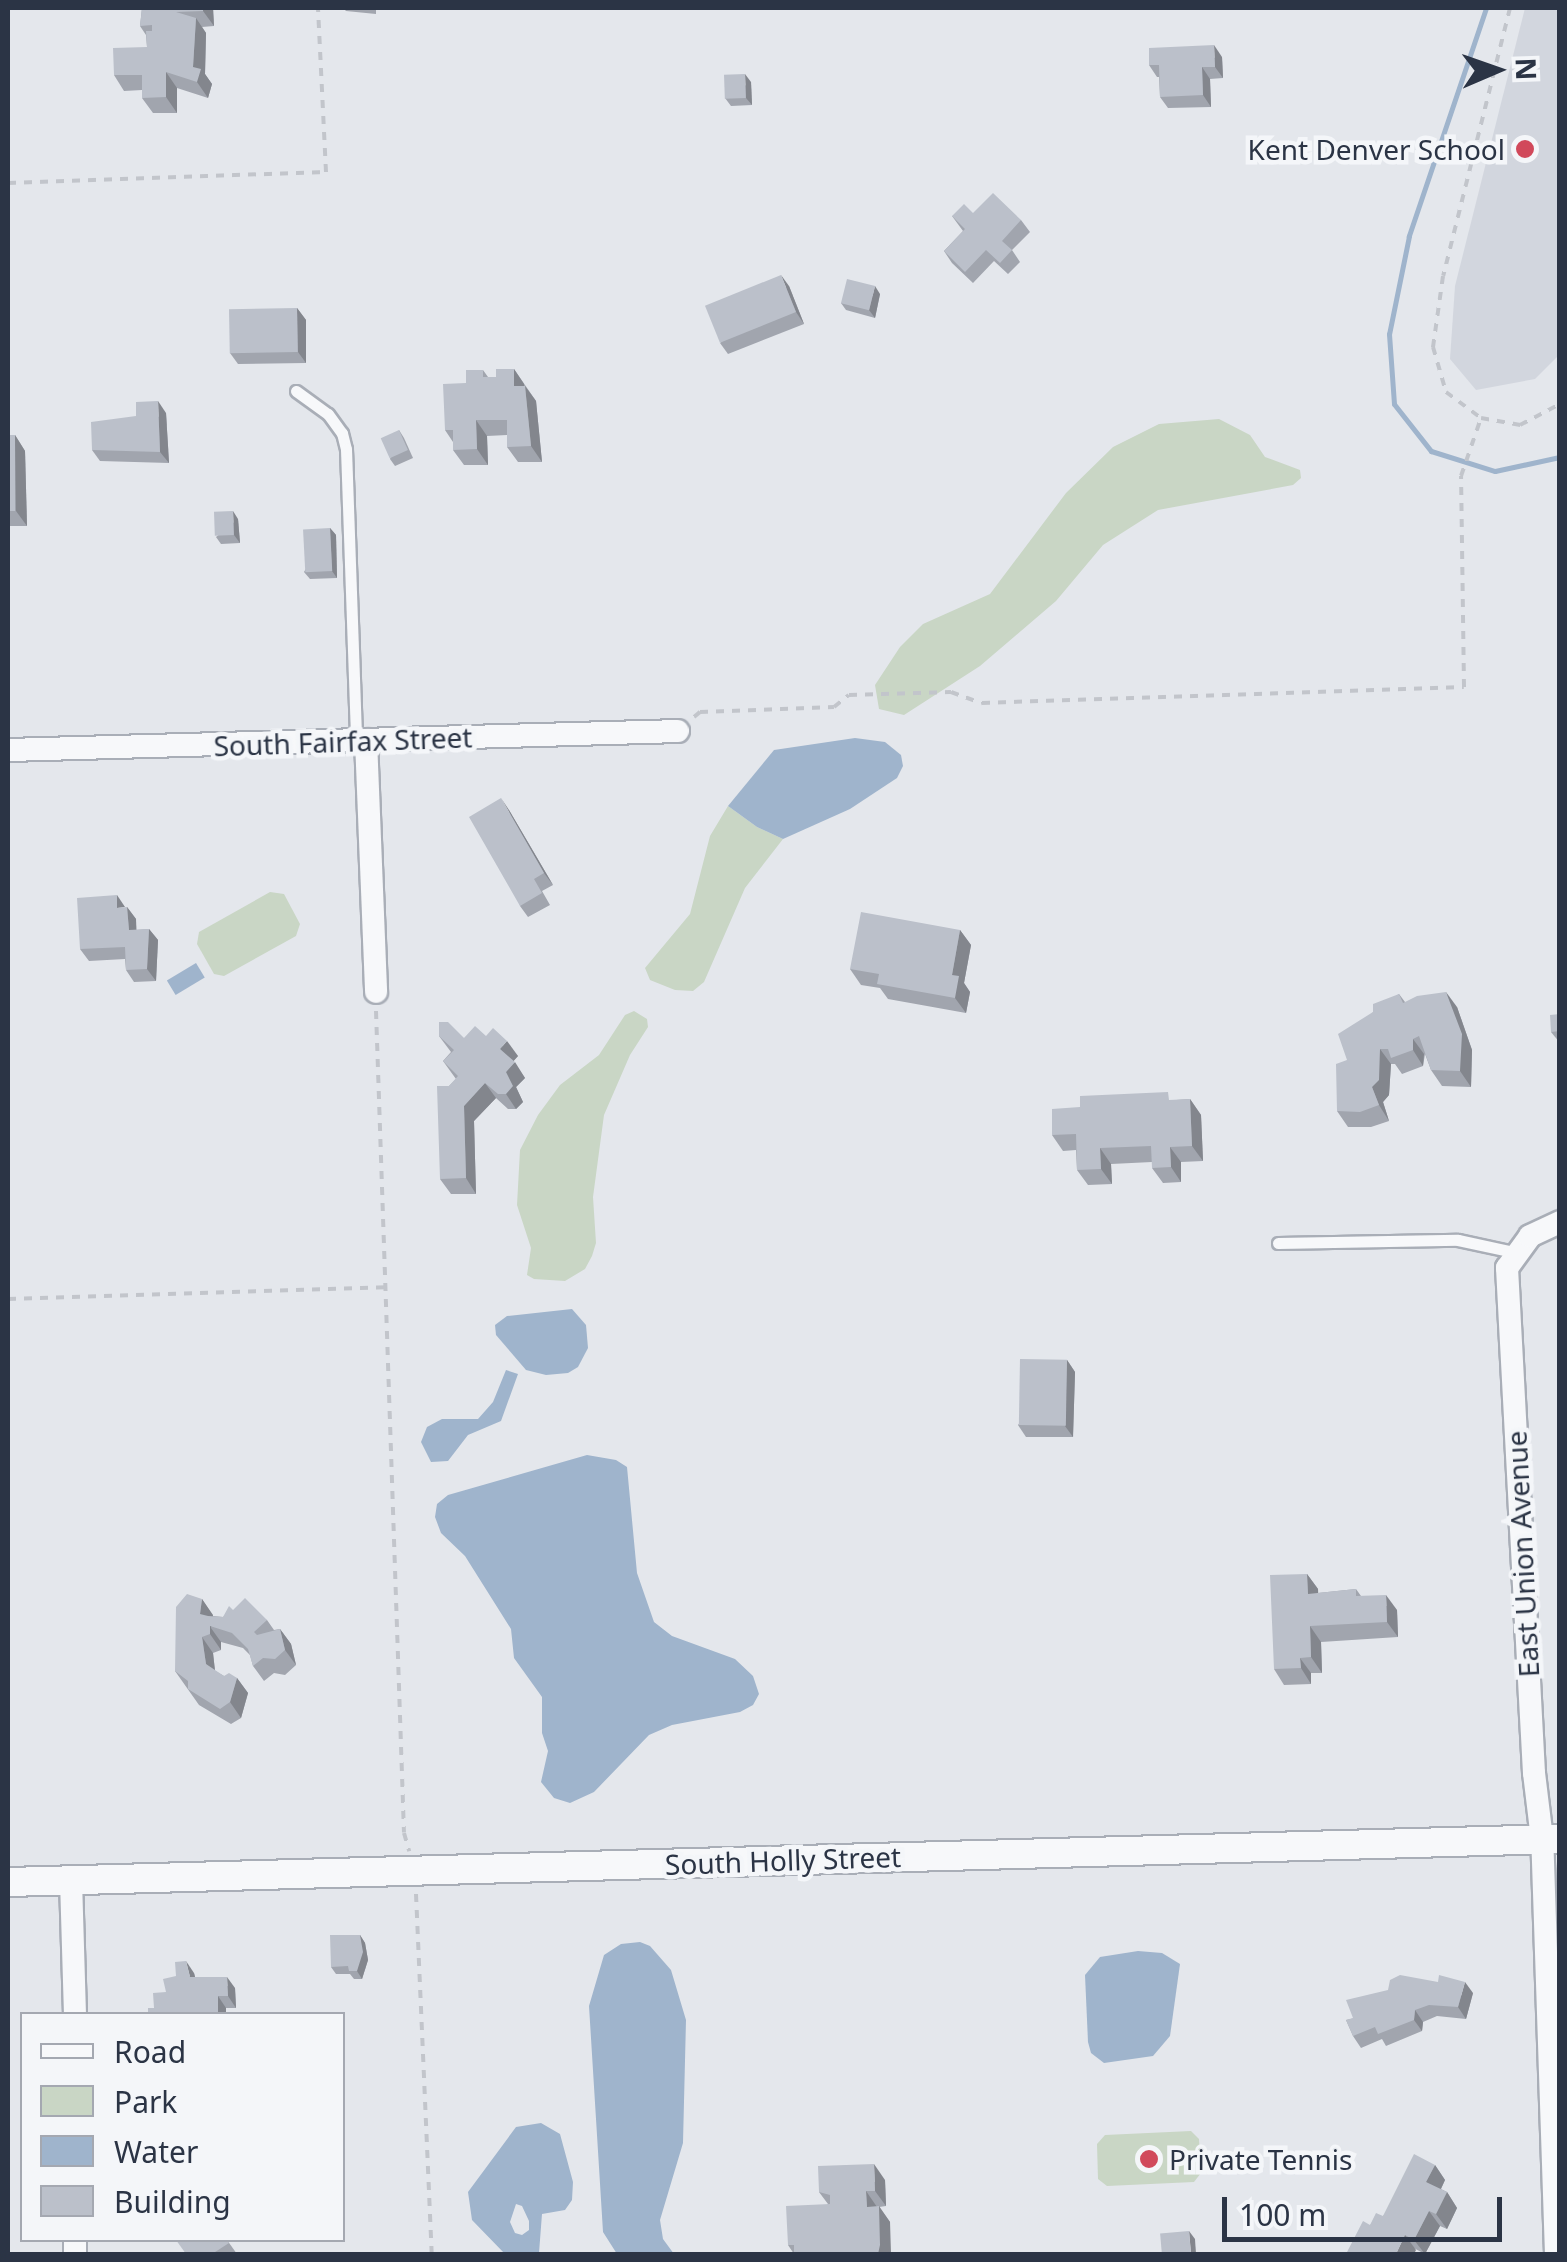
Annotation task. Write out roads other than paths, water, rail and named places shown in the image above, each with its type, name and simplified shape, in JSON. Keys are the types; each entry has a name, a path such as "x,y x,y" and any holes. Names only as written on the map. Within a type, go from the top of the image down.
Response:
{"street":[{"name":"South Fairfax Street","path":"8,750 678,732"},
{"path":"361,740 376,992"},
{"path":"1513,1261 1530,1236 1560,1222"},
{"name":"East Union Avenue","path":"1513,1261 1534,1773 1551,1839 1556,2254"},
{"name":"South Holly Street","path":"8,1882 1551,1839"},
{"path":"71,1880 75,2012"}],"lane":[{"path":"296,391 328,414 342,433 346,449 345,522 361,740"},
{"path":"1278,1243 1458,1240 1513,1261"}],"water":[{"path":"855,738 885,742 901,755 903,766 897,778 850,809 783,839 757,827 728,806 774,750"},
{"path":"196,963 205,978 176,995 167,981"},
{"path":"572,1309 586,1325 588,1348 578,1367 568,1373 546,1375 526,1370 496,1335 495,1325 507,1316"},
{"path":"506,1370 518,1374 501,1421 468,1435 448,1461 431,1462 421,1442 427,1427 442,1419 478,1419 493,1402"},
{"path":"587,1455 616,1460 627,1467 637,1573 654,1622 672,1636 735,1659 753,1676 759,1694 753,1705 740,1712 672,1725 649,1735 594,1792 570,1803 554,1798 541,1782 548,1751 542,1733 542,1697 514,1658 511,1629 465,1556 441,1533 435,1517 437,1504 448,1495"},
{"path":"640,1942 650,1946 671,1970 686,2020 683,2143 660,2220 663,2239 674,2254 617,2254 603,2232 589,2006 604,1955 621,1944"},
{"path":"1138,1951 1162,1953 1180,1964 1170,2036 1153,2056 1104,2063 1091,2053 1088,2042 1085,1975 1100,1957"},
{"path":"541,2123 560,2134 573,2182 572,2200 565,2210 542,2214 539,2253 505,2254 472,2220 468,2192 516,2127","holes":["516,2204 522,2206 529,2221 529,2230 522,2235 515,2233 510,2222"]}],"waterway":[{"path":"1486,8 1409,236 1389,334 1394,404 1431,451 1495,471 1560,457"}],"place":[{"name":"Kent Denver School","path":"1525,149"},
{"name":"Private Tennis","path":"1149,2159"}]}
